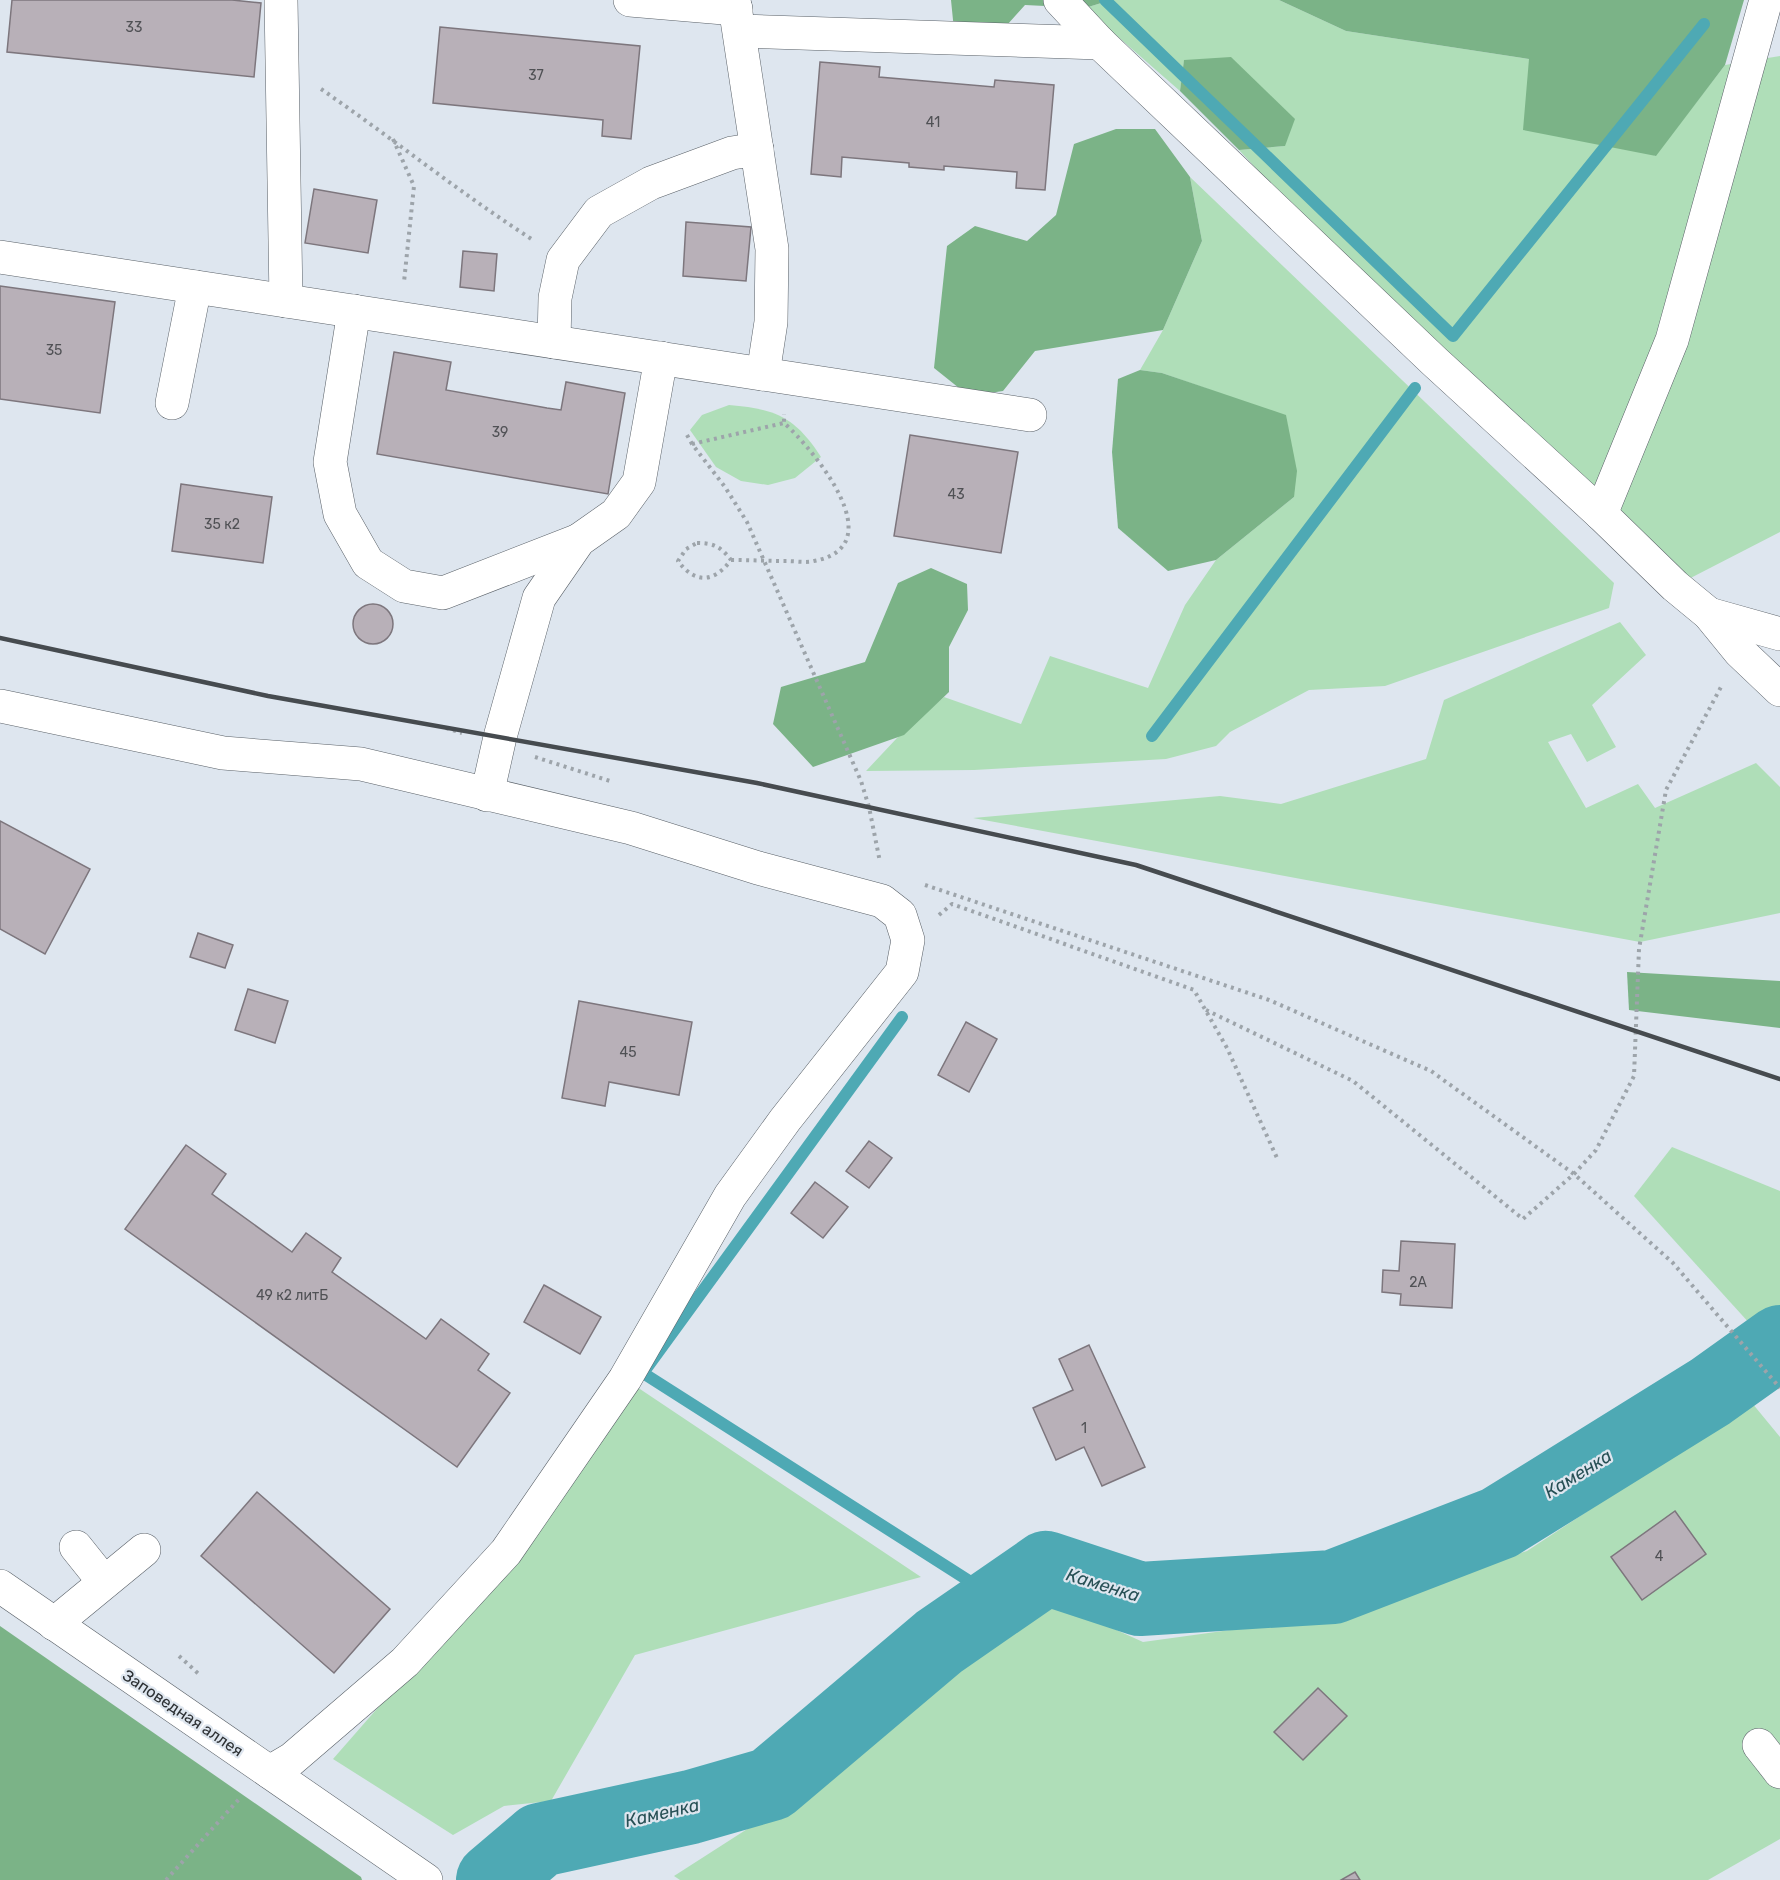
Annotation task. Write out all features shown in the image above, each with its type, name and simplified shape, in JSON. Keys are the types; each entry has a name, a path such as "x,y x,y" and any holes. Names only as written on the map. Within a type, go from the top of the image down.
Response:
{"street":[{"path":"281,0 286,301"},
{"path":"630,0 737,13 1100,43"},
{"path":"1060,0 1100,43 1434,361 1601,514 1675,586 1709,614 1740,652 1780,690"},
{"path":"1601,514 1672,340 1766,0"},
{"path":"737,13 772,249 771,322 774,375"},
{"path":"554,342 555,298 563,260 599,212 651,183 732,153 757,149"},
{"path":"0,257 1030,415"},
{"path":"172,403 195,287"},
{"path":"354,311 330,462 340,514 368,563 404,586 443,593 579,540 616,514 639,482 661,358"},
{"path":"487,795 539,598 579,540"},
{"path":"1709,614 1780,634"},
{"path":"0,706 223,753 361,764 630,828 758,868 882,901 900,915 908,940 902,972 785,1120 730,1196 625,1378 506,1552 405,1662 292,1759 270,1772"},
{"path":"76,1547 104,1582"},
{"path":"54,1624 144,1550"},
{"name":"Заповедная аллея","path":"0,1586 426,1880"},
{"path":"1759,1745 1780,1772"}],"path":[{"path":"282,46 294,70 392,138 498,217 563,260"},
{"path":"392,138 414,186 401,318"},
{"path":"731,560 814,561 834,554 847,543 850,525 843,502 827,473 800,437 783,423 774,375"},
{"path":"692,444 783,423"},
{"path":"687,434 747,522 861,781 869,807 881,870 882,901"},
{"path":"697,543 711,543 723,549 731,560 723,571 711,578 697,578 686,572 678,561 686,549 697,543"},
{"path":"1206,1010 1353,1081 1523,1219 1574,1174 1596,1150 1634,1076 1639,949 1666,790 1740,652"},
{"path":"446,728 618,784"},
{"path":"915,881 1269,1000 1431,1071 1574,1174 1673,1263 1780,1388"},
{"path":"908,940 952,904 1194,990 1227,1048 1277,1158"},
{"path":"166,1880 253,1784 270,1772"}],"green space":[{"path":"951,0 1111,0 1085,8 1025,5 1007,25 955,40"},
{"path":"1111,0 1279,0 1346,31 1529,59 1655,156 1725,65 1780,56 1780,532 1675,586 1434,361 1239,150 1285,146 1184,61 1180,91 1085,8"},
{"path":"1279,0 1744,0 1725,65 1656,156 1523,130 1529,59 1346,31"},
{"path":"1231,57 1295,119 1285,146 1239,150 1180,91 1184,60"},
{"path":"1116,129 1155,129 1190,177 1202,241 1163,330 1035,351 1003,391 969,396 934,368 947,246 975,226 1027,241 1056,215 1074,144"},
{"path":"1190,177 1614,583 1609,608 1385,686 1309,690 1230,732 1216,746 1166,759 974,770 866,771 897,738 944,697 1021,724 1050,656 1148,688 1185,605 1216,560 1294,497 1208,389 1162,373 1140,370 1163,330 1202,241"},
{"path":"1140,370 1162,373 1286,415 1297,471 1294,497 1216,560 1168,571 1118,528 1112,452 1118,379"},
{"path":"729,405 760,409 783,418 793,424 812,443 821,457 795,478 768,485 741,481 716,467 690,430 702,415"},
{"path":"931,568 967,584 968,610 949,647 949,692 904,735 813,767 773,724 781,687 865,662 898,583"},
{"path":"1620,622 1646,655 1592,705 1616,747 1587,762 1571,734 1548,742 1586,808 1638,784 1655,808 1756,763 1780,787 1780,913 1640,942 973,818 1220,796 1281,804 1426,759 1444,700"},
{"path":"1627,972 1780,981 1780,1028 1629,1010"},
{"path":"1672,1147 1780,1191 1780,1357 1634,1196"},
{"path":"625,1379 921,1577 635,1655 551,1801 504,1806 453,1835 333,1759 382,1703 405,1662"},
{"path":"1752,1403 1780,1437 1780,1839 1708,1880 680,1880 674,1876 777,1810 960,1658 1050,1600 1143,1642 1333,1616 1527,1551"},
{"path":"0,1626 361,1877 362,1880 0,1880"}],"building":[{"path":"12,0 232,0 261,3 254,77 7,52"},
{"path":"440,27 640,46 631,139 602,136 603,120 433,103"},
{"path":"820,62 880,67 879,77 994,87 995,80 1054,85 1045,190 1016,188 1017,172 944,166 944,170 909,167 909,163 842,157 841,177 811,174"},
{"path":"314,189 377,200 368,253 305,243"},
{"path":"686,222 751,227 746,281 683,276"},
{"path":"463,251 497,254 494,291 460,287"},
{"path":"0,286 115,302 100,413 0,399"},
{"path":"394,352 451,362 446,390 547,408 561,410 566,382 625,393 608,494 377,454"},
{"path":"910,435 1018,452 1001,553 894,536"},
{"path":"181,484 272,497 263,563 172,551"},
{"path":"373,604 387,610 393,624 387,638 373,644 359,638 353,624 359,610"},
{"path":"0,821 90,869 45,954 0,929"},
{"path":"198,933 233,945 225,968 190,957"},
{"path":"248,989 288,1001 275,1043 235,1030"},
{"path":"579,1001 692,1022 679,1095 609,1082 605,1106 562,1098"},
{"path":"966,1022 997,1039 969,1092 938,1075"},
{"path":"869,1141 892,1158 869,1188 846,1171"},
{"path":"186,1145 226,1174 212,1194 292,1252 306,1233 341,1258 332,1272 426,1339 441,1319 489,1354 478,1370 510,1393 457,1467 125,1229"},
{"path":"815,1182 848,1207 823,1238 791,1213"},
{"path":"1401,1241 1455,1244 1452,1308 1400,1305 1401,1294 1382,1292 1383,1270 1399,1271"},
{"path":"544,1285 601,1317 580,1354 524,1322"},
{"path":"1089,1345 1145,1467 1102,1486 1084,1447 1056,1460 1033,1408 1073,1390 1059,1359"},
{"path":"257,1492 390,1609 334,1673 201,1556"},
{"path":"1675,1511 1706,1554 1642,1600 1611,1557"},
{"path":"1318,1688 1347,1716 1303,1760 1274,1732"},
{"path":"1355,1872 1360,1880 1341,1880"}],"waterway":[{"path":"1105,0 1453,336 1704,24"},
{"path":"1152,736 1415,388"},
{"path":"902,1017 643,1373 999,1600"},
{"name":"Каменка","path":"493,1880 540,1840 691,1807 771,1784 939,1642 1046,1568 1140,1599 1333,1587 1499,1523 1710,1392 1780,1342"}],"railway":[{"path":"0,638 268,696 757,783 1136,865 1780,1079"}]}
